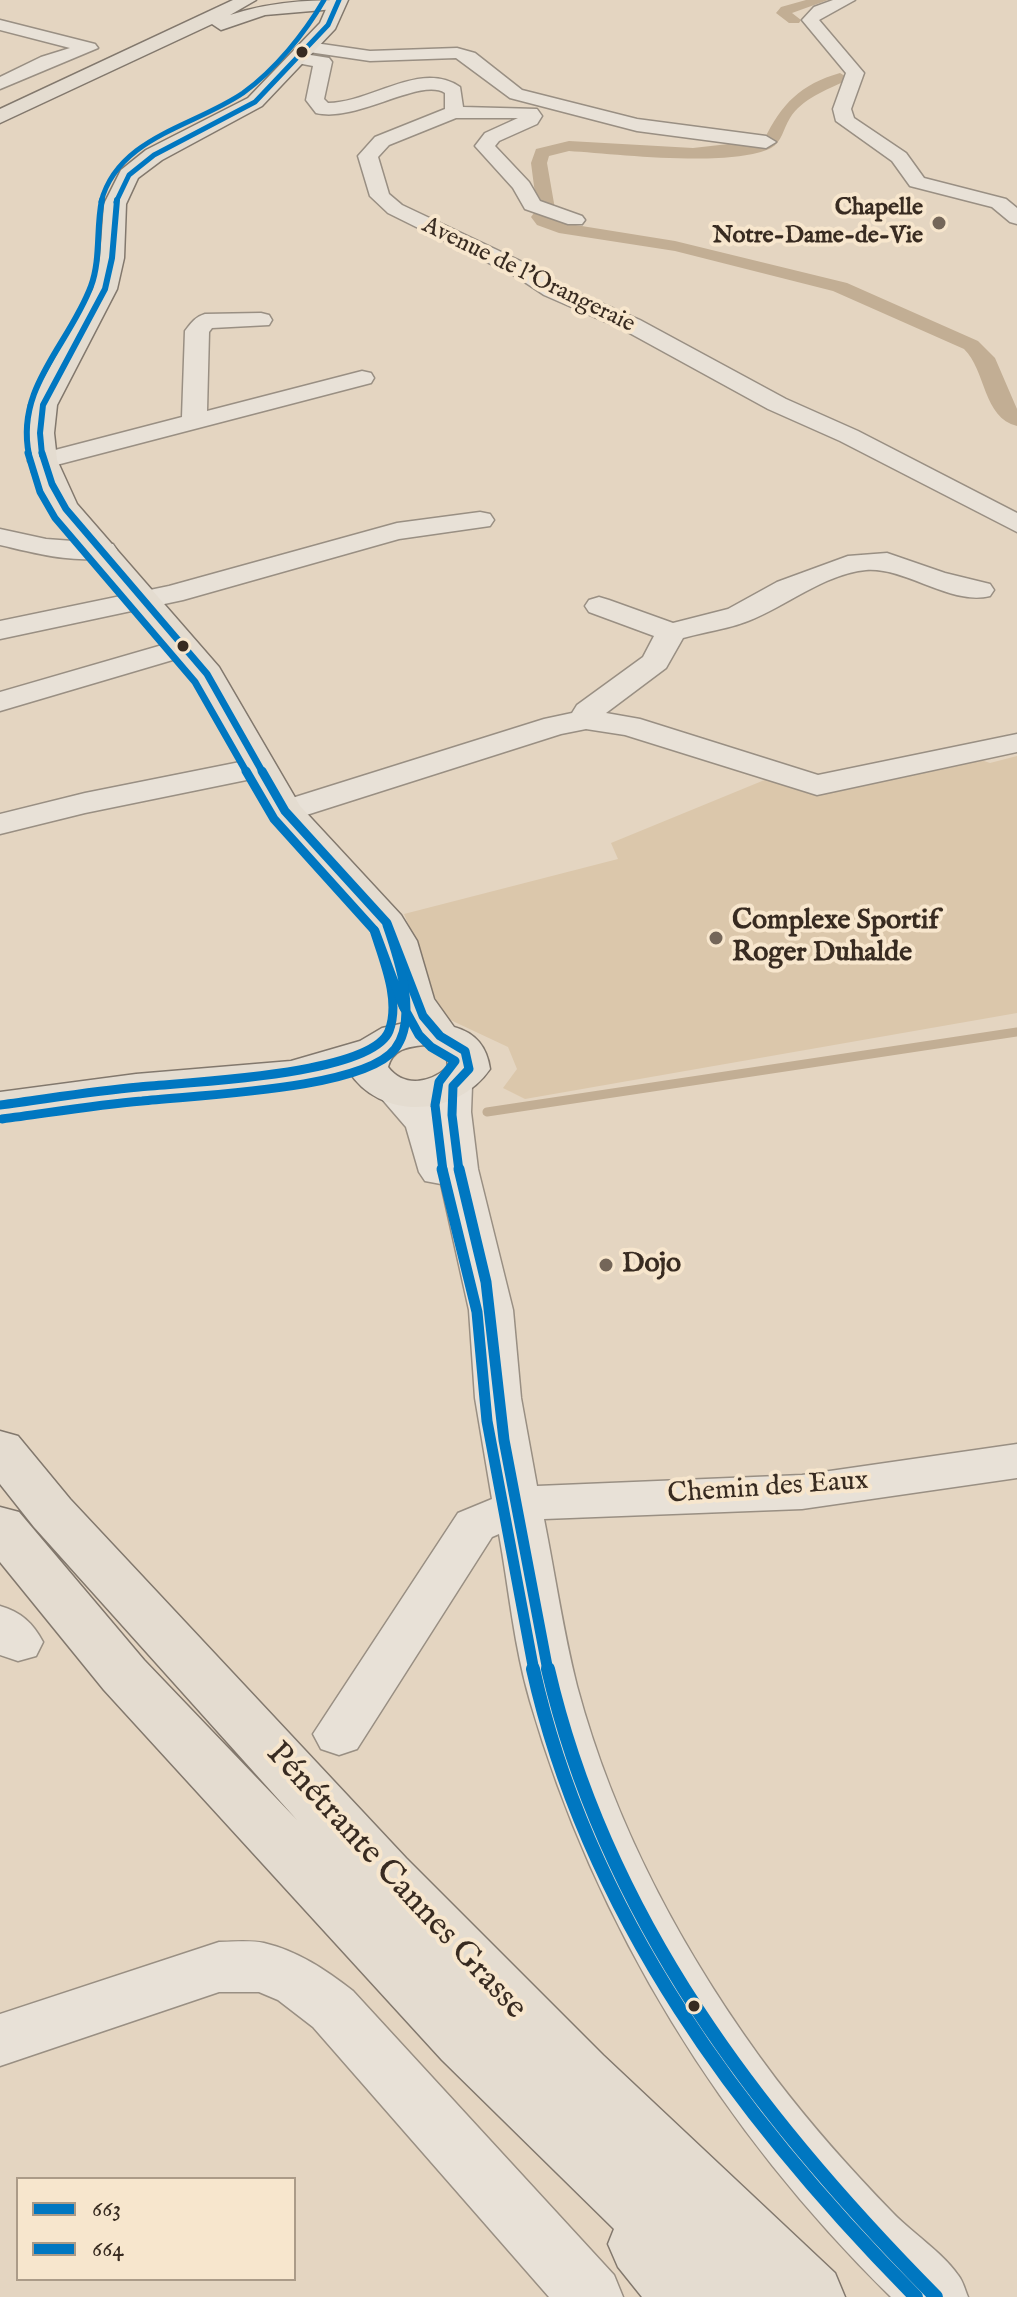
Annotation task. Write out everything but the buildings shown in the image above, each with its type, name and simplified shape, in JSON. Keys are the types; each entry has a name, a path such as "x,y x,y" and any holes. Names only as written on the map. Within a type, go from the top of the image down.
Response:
{"main road":[{"path":"198,13 222,0"},
{"path":"0,105 228,0"},
{"path":"0,117 247,0"},
{"path":"77,79 253,12 336,5 328,25 255,102 154,155 129,175 115,204 112,258 105,289 43,405 39,425 41,461 51,486 66,509 207,674 285,811 387,923 397,941 414,999 438,1035"},
{"path":"367,903 381,944 391,996 391,1026 382,1066"},
{"path":"0,1105 136,1087 382,1066 425,1093 453,1086 463,1078 470,1060 460,1044 438,1035 409,1034 382,1066"},
{"name":"Pénétrante Cannes Grasse","path":"0,1449 52,1513 385,1876 580,2076 810,2297"},
{"name":"Pénétrante Cannes Grasse","path":"0,1526 124,1675 465,2040 733,2297"},
{"path":"465,2040 687,2297"}],"street":[{"path":"847,0 820,11 810,20 855,73 842,109 845,121 899,157 917,182 999,203 1017,218"},
{"path":"0,25 89,48 47,61 0,84"},
{"path":"303,52 323,62 315,100 323,109 356,107 417,85 442,83 454,91 454,112 484,114 515,111 533,116 492,137 485,146 522,186 532,205 575,220"},
{"path":"303,52 370,56 457,53 469,57 516,94 637,125 766,142"},
{"name":"Avenue de l'Orangeraie","path":"454,112 382,141 368,156 380,196 395,209 525,272 574,300 632,325 777,404 849,436 1017,524"},
{"path":"194,419 197,331 205,321 261,320"},
{"path":"41,461 362,378"},
{"path":"0,630 173,594 367,538 433,525 480,520"},
{"path":"0,537 46,547 103,550"},
{"path":"599,606 671,632 738,615 787,588 858,562 887,561 935,579 980,590"},
{"path":"586,720 588,712 655,662 671,632"},
{"path":"0,702 183,648"},
{"path":"285,811 555,726 586,720 664,736 817,785 1017,743"},
{"path":"0,824 85,803 260,768"},
{"path":"382,1066 425,1124 434,1144 467,1312 497,1396"},
{"path":"453,1086 451,1131 491,1310 497,1396 555,1700 585,1789 611,1854 648,1929 730,2066 826,2185 936,2297"},
{"name":"Chemin des Eaux","path":"339,1734 475,1525 518,1507 548,1501 802,1492 1017,1461"},
{"path":"0,2040 219,1967 262,1967 298,1982 333,2009 591,2297"}],"shaded area":[{"name":"Complexe Sportif Roger Duhalde","path":"1017,756 1017,1013 525,1099 503,1088 517,1069 508,1047 444,1017 433,1000 424,962 404,914 618,859 611,843 767,779 818,794 978,759 990,763"}],"waterway":[{"path":"794,20 783,13 821,0"},
{"path":"772,140 784,114 810,91 840,78"},
{"path":"767,144 718,152 643,152 569,146 542,153 539,163 546,209 540,217 559,228 675,246 840,287 971,345 985,358 1004,409 1017,420"},
{"path":"487,1112 1017,1032"}],"transit line":[{"name":"664","path":"324,0 300,34 254,84 230,101 149,142 120,164 111,176 101,204 96,266 91,286 42,373 29,403 26,434 30,464 40,492 55,518 195,682 274,819 375,931 403,1006 419,1035 431,1047 455,1061 439,1082 435,1105 436,1133 477,1312 484,1401 532,1660 566,1779 599,1862 639,1943 686,2020 737,2095 793,2165 853,2233 916,2297"},
{"name":"663","path":"339,0 328,25 255,102 154,155 129,175 115,204 112,258 105,289 43,405 40,433 43,460 66,509 207,674 285,811 387,923 423,1016 440,1036 465,1051 469,1069 453,1086 452,1115 459,1171 486,1282 501,1419 542,1643 580,1777 615,1862 655,1942 702,2020 754,2093 811,2164 936,2297"},
{"name":"664","path":"2,1119 138,1101 297,1087 379,1063 395,1049 406,1019 401,967 387,925"},
{"name":"663","path":"0,1105 136,1087 294,1073 373,1050 389,1032 392,1003 387,970 374,930"}],"place":[{"name":"Chapelle Notre-Dame-de-Vie","path":"939,223"},
{"name":"Complexe Sportif Roger Duhalde","path":"716,938"},
{"name":"Dojo","path":"606,1265"}]}
